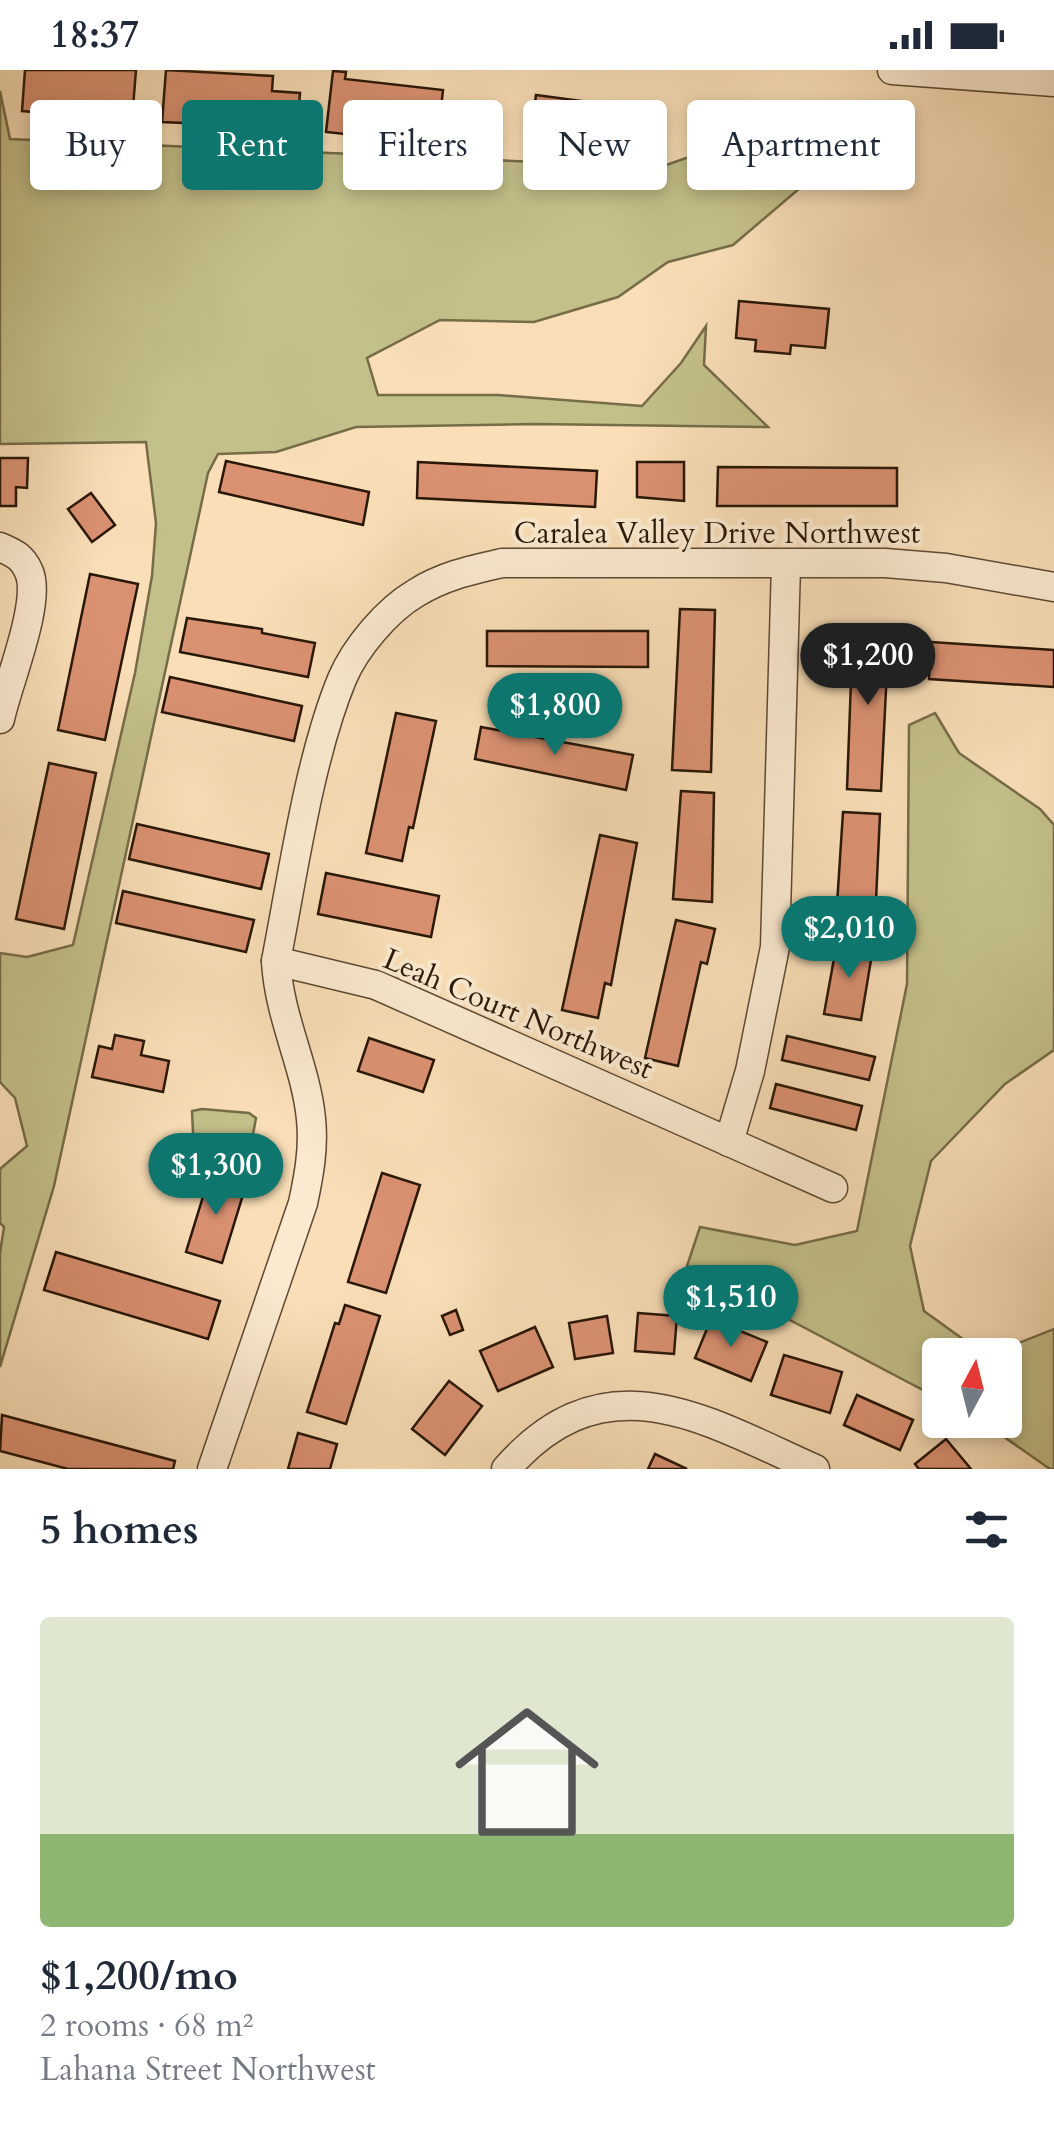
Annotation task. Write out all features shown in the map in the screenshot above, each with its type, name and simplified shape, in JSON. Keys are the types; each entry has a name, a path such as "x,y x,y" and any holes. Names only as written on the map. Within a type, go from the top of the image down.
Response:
{"street":[{"path":"892,70 1054,82"},
{"path":"0,547 18,555 31,575 31,604 0,719"},
{"name":"Caralea Valley Drive Northwest","path":"212,1469 303,1203 312,1160 311,1116 278,998 276,961 325,733 343,677 379,626 413,594 456,573 502,563 885,563 946,568 1054,586"},
{"path":"730,1142 750,1071 775,947 786,565"},
{"name":"Leah Court Northwest","path":"276,961 376,985 833,1188"},
{"path":"506,1469 531,1441 568,1419 607,1407 643,1404 712,1422 814,1469"}],"shaded area":[{"path":"0,91 10,139 30,140 30,190 162,190 162,146 182,147 182,190 323,190 323,153 343,154 343,190 503,190 503,161 523,161 523,190 667,190 667,165 687,158 687,190 798,190 733,245 668,262 618,297 534,322 440,320 367,358 378,395 498,395 642,406 681,363 706,326 704,365 768,427 356,427 276,452 218,454 208,473 54,1186 0,1367 0,1253 4,1227 0,1223 0,1169 27,1146 15,1098 0,1082 0,953 27,957 73,945 135,673 152,576 156,523 146,442 0,444"},
{"path":"935,713 959,753 1040,809 1054,825 1054,1050 1005,1084 931,1161 910,1246 924,1311 961,1338 922,1338 922,1390 687,1266 700,1227 795,1245 857,1231 907,984 909,725"},
{"path":"192,1111 249,1113 256,1118 251,1145 246,1148 204,1141 193,1133"},
{"path":"1054,1329 1054,1469 1006,1438 1022,1438 1022,1342"}],"building":[{"path":"25,70 136,70 134,100 30,100 30,112 22,111"},
{"path":"166,70 273,76 272,91 300,93 299,100 182,100 182,123 162,122"},
{"path":"333,71 346,72 345,79 443,90 442,100 343,100 343,134 326,132"},
{"path":"536,95 574,100 535,100"},
{"path":"739,301 829,309 825,348 791,345 790,354 755,351 756,340 736,338"},
{"path":"0,458 28,458 27,488 16,487 16,506 0,506"},
{"path":"226,461 369,492 363,525 219,492"},
{"path":"418,462 597,471 595,507 417,498"},
{"path":"637,462 684,462 684,501 637,497"},
{"path":"718,467 897,468 897,506 717,506"},
{"path":"91,493 115,525 92,542 68,509"},
{"path":"90,574 138,584 105,740 58,730"},
{"path":"680,609 715,610 711,772 672,770"},
{"path":"187,618 262,629 262,633 315,643 308,677 180,652"},
{"path":"853,627 889,629 881,791 847,789"},
{"path":"487,631 648,631 648,667 487,666"},
{"path":"931,642 1054,650 1054,687 929,679"},
{"path":"170,677 302,706 294,741 162,712"},
{"path":"396,713 436,721 402,861 366,853"},
{"path":"481,727 633,755 626,790 475,759"},
{"path":"49,763 96,773 64,929 16,919"},
{"path":"681,791 714,793 712,902 673,899"},
{"path":"843,812 880,814 875,922 836,920"},
{"path":"137,824 269,854 261,889 129,859"},
{"path":"600,835 637,843 611,985 605,983 598,1018 562,1010"},
{"path":"326,873 439,896 431,937 318,914"},
{"path":"123,891 254,920 246,952 116,923"},
{"path":"676,920 715,929 707,964 701,962 678,1066 645,1058"},
{"path":"837,942 873,948 861,1020 824,1014"},
{"path":"115,1035 144,1041 141,1055 169,1061 163,1092 92,1077 99,1046 112,1049"},
{"path":"787,1036 875,1057 869,1080 782,1060"},
{"path":"369,1038 434,1060 423,1092 358,1071"},
{"path":"776,1084 862,1106 856,1130 770,1108"},
{"path":"382,1173 420,1185 386,1293 348,1282"},
{"path":"210,1174 246,1185 222,1263 186,1252"},
{"path":"56,1252 220,1301 208,1339 44,1290"},
{"path":"345,1305 380,1316 346,1424 307,1412 335,1323 339,1324"},
{"path":"456,1310 463,1330 450,1335 442,1316"},
{"path":"638,1313 677,1316 674,1354 635,1351"},
{"path":"607,1316 613,1353 575,1359 569,1323"},
{"path":"711,1319 767,1342 751,1381 695,1358"},
{"path":"535,1327 553,1367 498,1391 480,1351"},
{"path":"784,1355 842,1372 830,1413 771,1395"},
{"path":"449,1381 482,1406 445,1455 412,1429"},
{"path":"857,1395 913,1420 900,1450 844,1425"},
{"path":"2,1415 175,1461 173,1469 68,1469 0,1451"},
{"path":"298,1433 337,1444 330,1469 288,1469"},
{"path":"946,1439 971,1469 919,1469 915,1464"},
{"path":"655,1454 687,1469 648,1469"}]}
